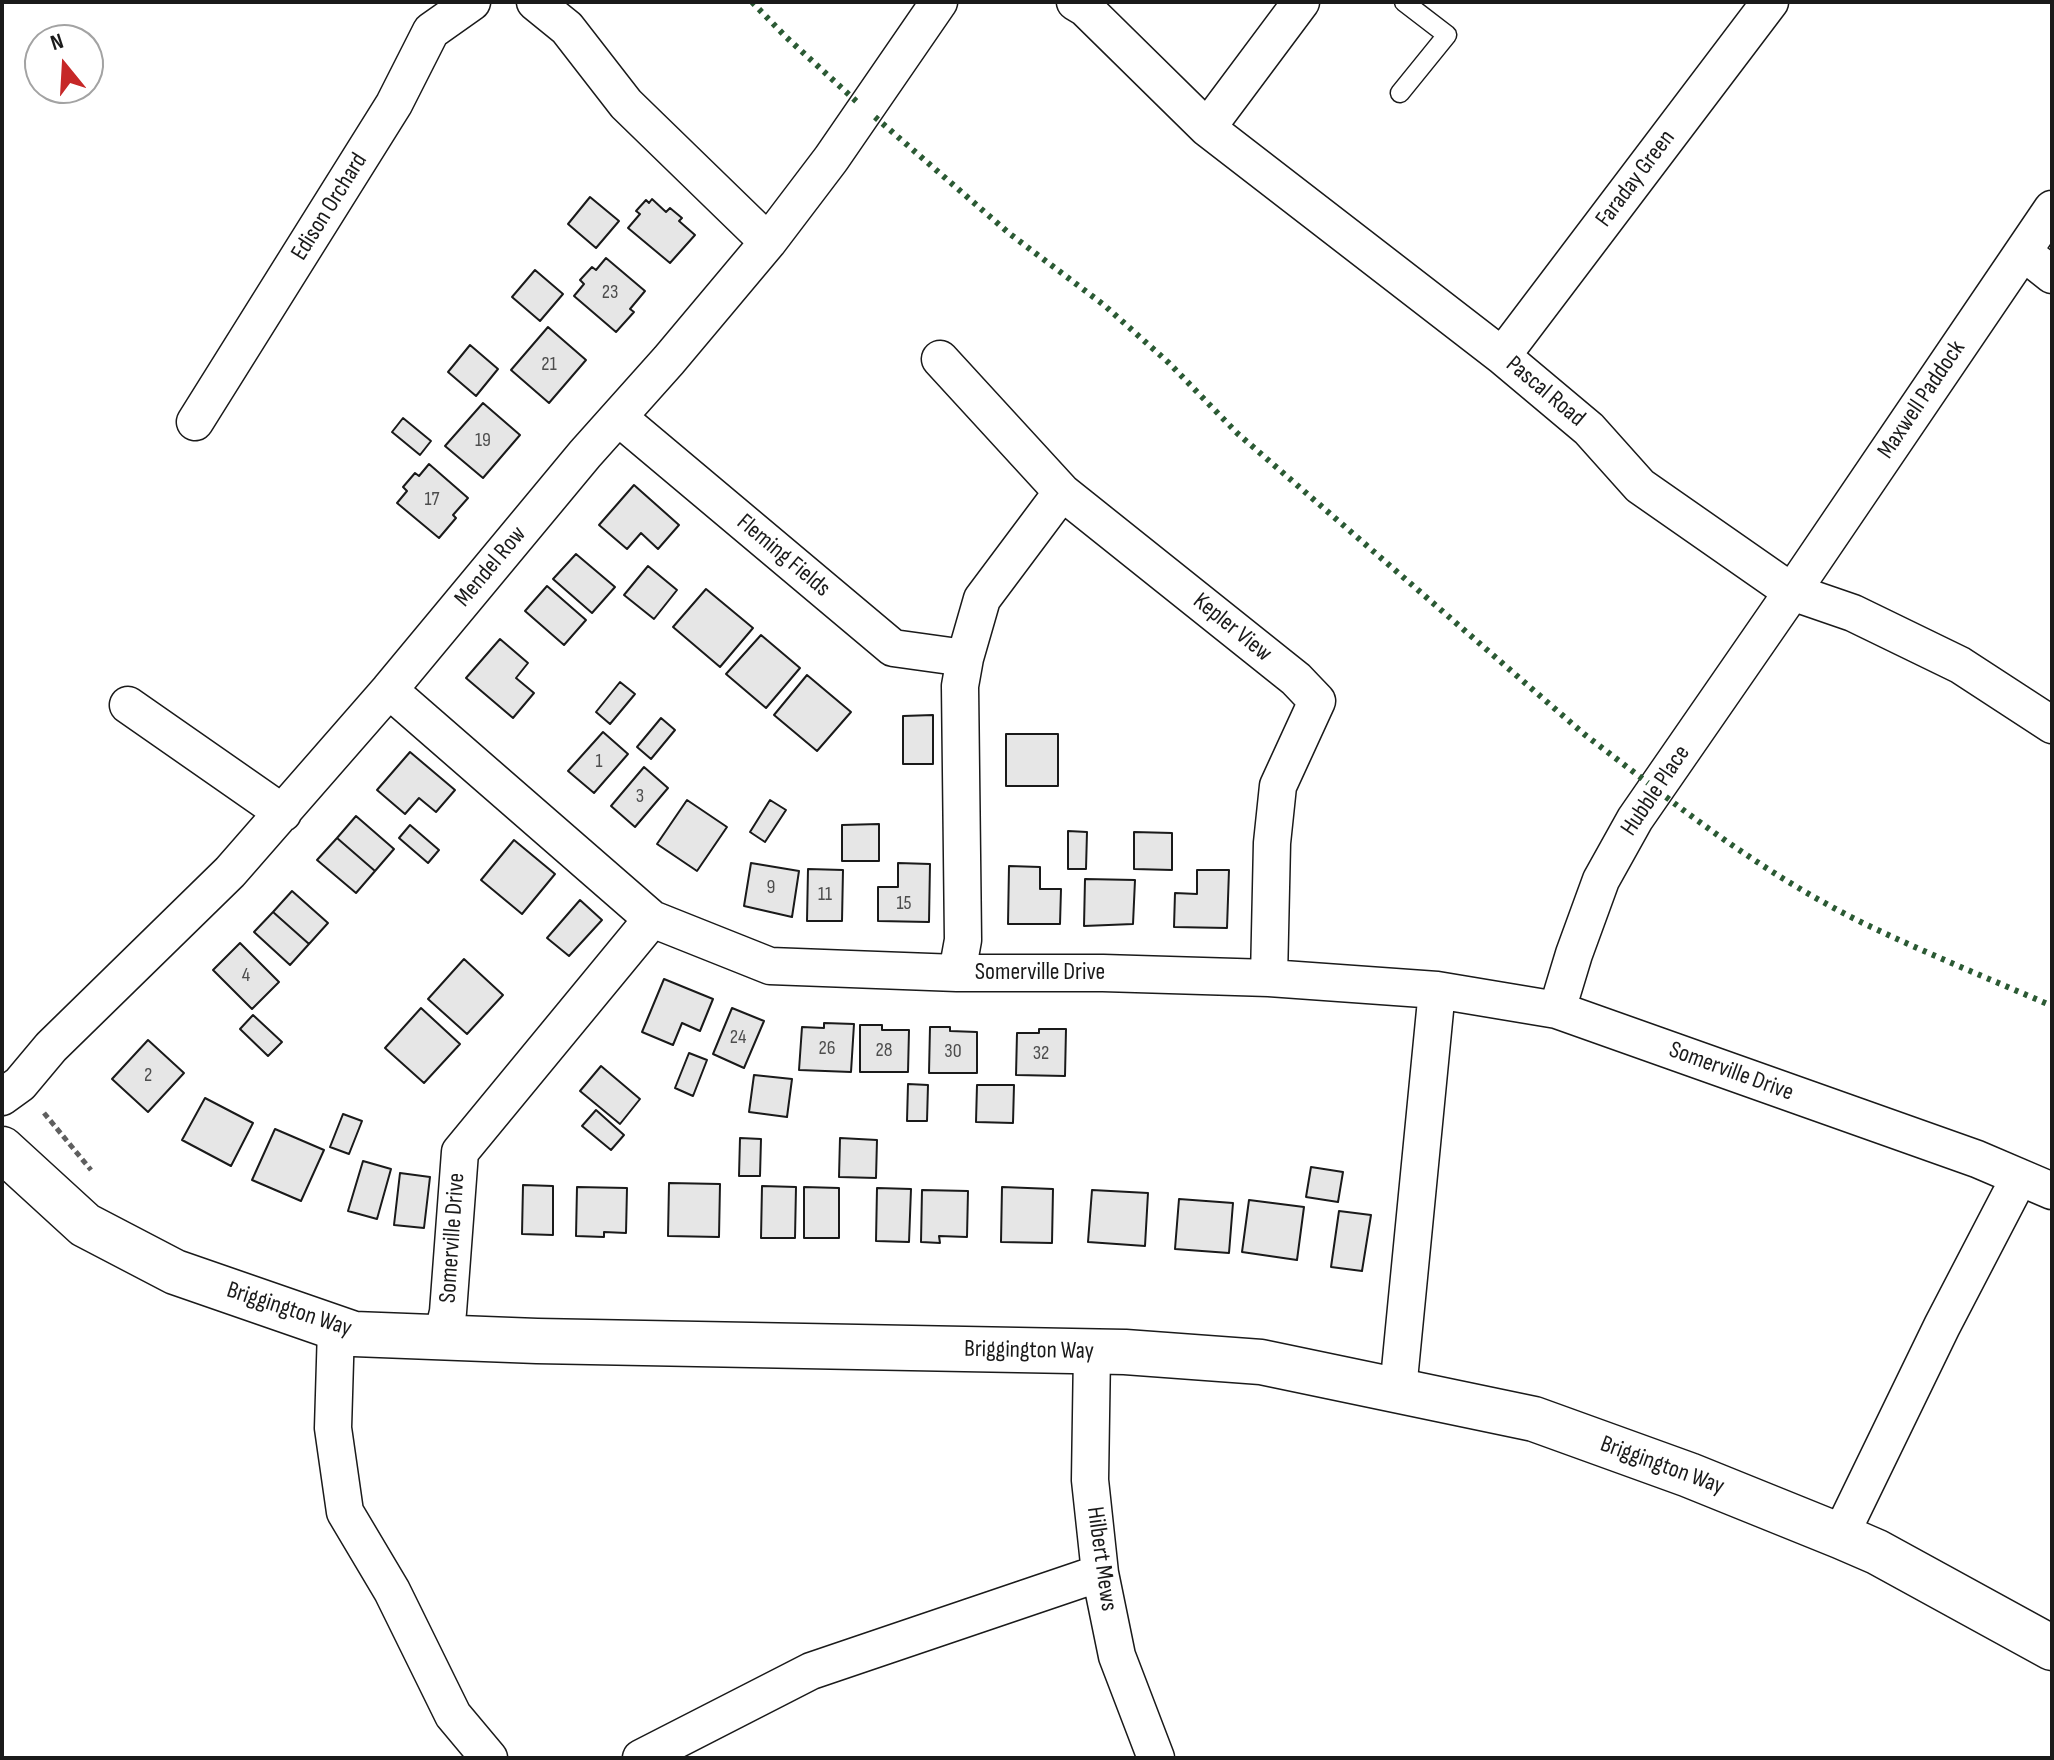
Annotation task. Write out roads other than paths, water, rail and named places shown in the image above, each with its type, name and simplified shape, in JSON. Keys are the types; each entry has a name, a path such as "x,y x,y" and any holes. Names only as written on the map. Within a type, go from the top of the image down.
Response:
{"street":[{"name":"Edison Orchard","path":"195,422 394,104 431,31 472,2"},
{"path":"535,2 567,28 626,104 768,242"},
{"name":"Mendel Row","path":"2,1097 20,1084 51,1047 220,882 389,690 768,242 831,159 939,2"},
{"name":"Pascal Road","path":"1075,2 1085,8 1207,128 1502,356 1589,429 1640,486 1792,592 1853,613 1960,665 2052,725"},
{"path":"1207,128 1301,2"},
{"name":"Faraday Green","path":"1502,356 1770,2"},
{"name":"Maxwell Paddock","path":"1792,592 2052,209"},
{"path":"2023,252 2052,275"},
{"name":"Kepler View","path":"940,359 1062,492 1296,679 1317,701 1278,786 1272,843 1269,978"},
{"name":"Fleming Fields","path":"618,417 893,648 965,658"},
{"path":"957,973 963,940 960,686 965,658 982,599 1062,492"},
{"name":"Hubble Place","path":"1557,1010 1601,880 1635,819 1792,592"},
{"name":"Somerville Drive","path":"389,690 652,919 770,966 957,973 1269,978 1437,990 1557,1010 1977,1159 2052,1191"},
{"path":"128,705 283,813"},
{"name":"Somerville Drive","path":"442,1337 448,1312 460,1152 652,919"},
{"path":"1398,1390 1437,990"},
{"name":"Briggington Way","path":"2,1149 85,1225 175,1272 354,1334 1092,1352 1261,1362 1534,1419 1689,1475 1877,1552 2052,1648"},
{"path":"1840,1536 1942,1326 2019,1178"},
{"path":"336,1328 333,1428 345,1512 392,1591 453,1715 489,1758"},
{"name":"Hilbert Mews","path":"1092,1352 1090,1480 1100,1573 1117,1656 1156,1758"},
{"path":"641,1758 811,1671 1100,1573"}],"lane":[{"path":"1400,93 1447,35 1404,2"}]}
